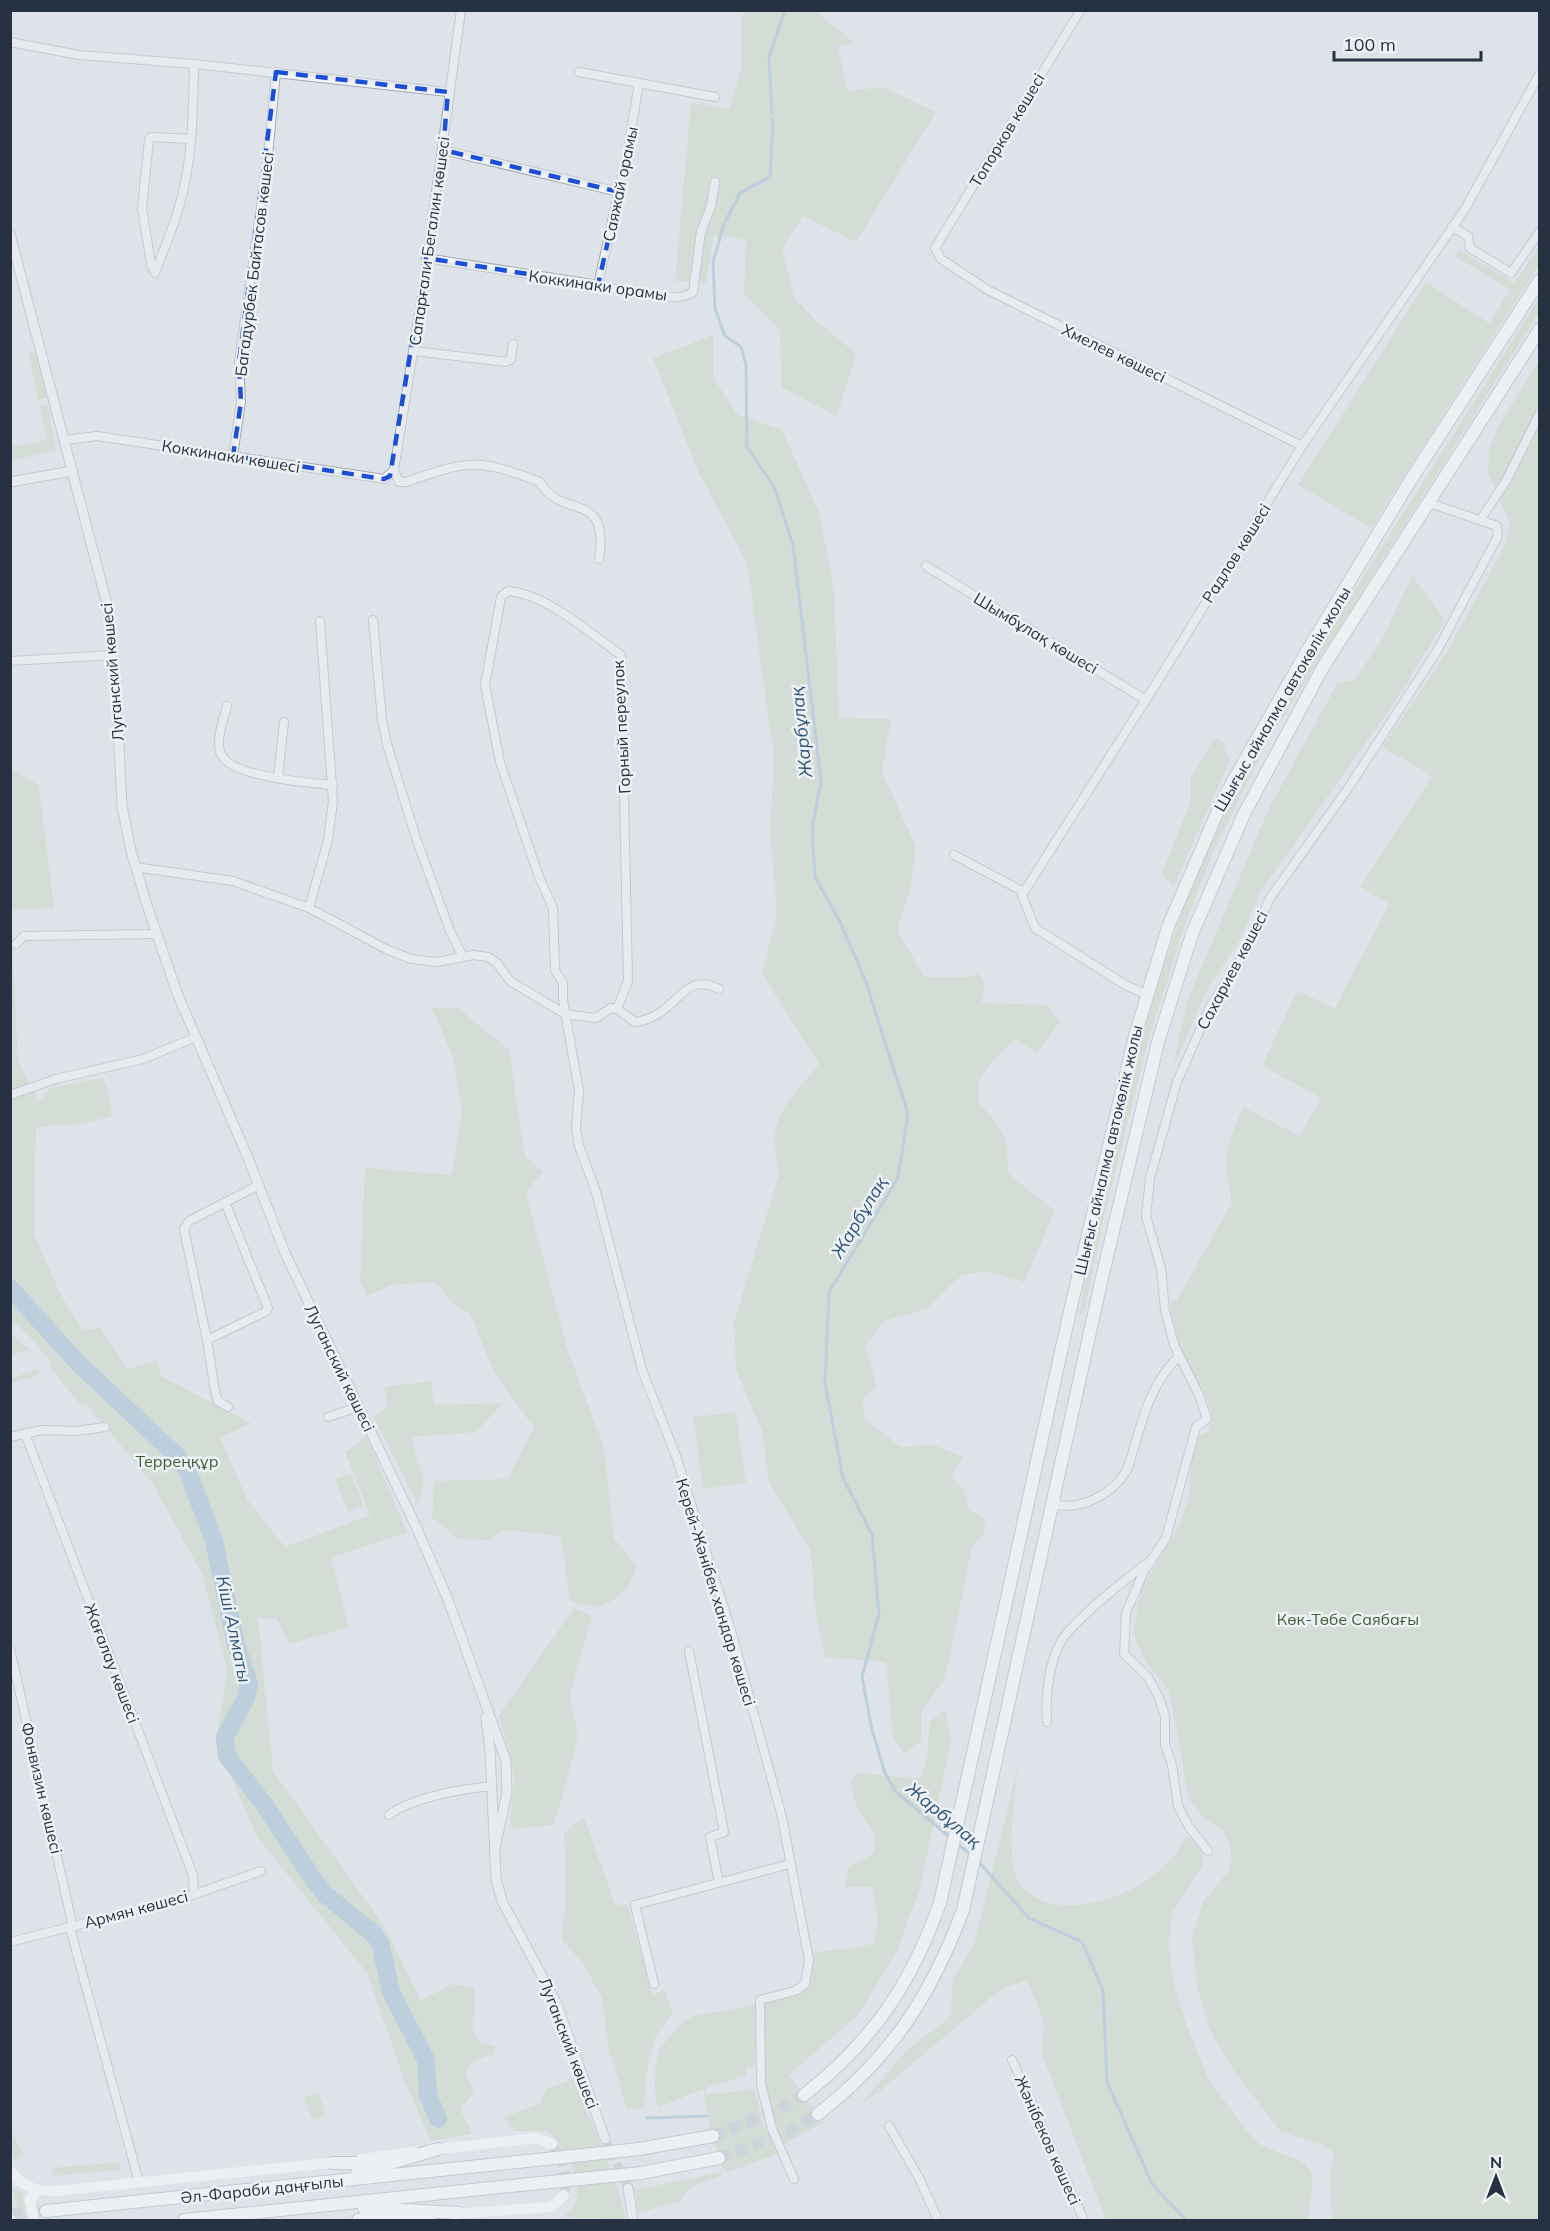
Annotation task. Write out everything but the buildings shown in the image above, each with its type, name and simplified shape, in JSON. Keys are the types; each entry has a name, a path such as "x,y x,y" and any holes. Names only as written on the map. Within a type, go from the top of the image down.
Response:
{"main road":[{"name":"Шығыс айналма автокөлік жолы","path":"804,2095 849,2057 869,2036 917,1962 940,1903 1058,1366 1146,994 1168,927 1223,799 1310,646 1410,481 1539,280"},
{"path":"818,2114 858,2081 887,2051 912,2018 938,1972 959,1920 970,1883 1093,1316 1158,1042 1192,934 1244,814 1323,667 1539,329"},
{"path":"333,2163 477,2166 639,2149 712,2136"},
{"path":"10,2171 19,2182 38,2191 333,2163 537,2138 552,2144"},
{"path":"279,2187 354,2174 438,2149"},
{"path":"282,2210 641,2173 719,2158"},
{"name":"Әл-Фараби даңғылы","path":"46,2211 477,2166"},
{"path":"358,2220 478,2190"},
{"path":"34,2220 30,2199 38,2191"},
{"path":"382,2220 551,2206 564,2195"},
{"path":"282,2210 403,2209 459,2213"},
{"name":"Әл-Фараби даңғылы","path":"184,2220 282,2210"}],"street":[{"name":"Сапарғали Бегалин көшесі","path":"394,470 414,351 461,10"},
{"name":"Топорков көшесі","path":"935,248 1080,11"},
{"path":"10,42 79,55 276,72 448,92"},
{"path":"191,139 151,136 149,140 142,208 151,264 155,273 179,206 191,139 195,64"},
{"name":"Багадурбек Байтасов көшесі","path":"232,456 241,402 238,380 239,362 268,156 276,72"},
{"path":"579,72 715,97"},
{"name":"Радлов көшесі","path":"1024,892 1146,700 1302,446 1452,227 1539,73"},
{"name":"Саяжай орамы","path":"598,285 619,192 639,83"},
{"path":"443,150 619,192"},
{"name":"Коккинаки орамы","path":"426,258 623,291 683,298 693,292 701,232 711,206 716,182"},
{"path":"1452,227 1468,236 1470,248 1511,273 1539,231"},
{"name":"Луганский көшесі","path":"10,234 108,608 122,806 135,867 157,934 196,1037 259,1185 285,1253 413,1520 447,1597 482,1700 506,1761 508,1782 500,1836 495,1848"},
{"name":"Хмелев көшесі","path":"935,248 941,259 988,290 1302,446"},
{"path":"414,351 506,362 511,359 513,344"},
{"path":"1429,503 1481,519 1506,481 1539,413"},
{"name":"Коккинаки көшесі","path":"65,440 97,436 384,479 394,470"},
{"path":"394,470 399,482 406,482 455,465 480,462 540,482 545,492 595,516 600,530 599,559"},
{"path":"10,482 72,471"},
{"name":"Сахариев көшесі","path":"1209,1851 1189,1827 1178,1806 1172,1765 1165,1744 1165,1716 1148,1677 1124,1654 1126,1614 1132,1594 1166,1538 1196,1428 1207,1419 1190,1375 1178,1357 1165,1310 1159,1259 1146,1216 1153,1167 1177,1082 1210,1006 1246,951 1270,898 1349,787 1437,651 1498,536 1497,526 1481,519"},
{"name":"Шымбұлақ көшесі","path":"926,566 1146,700"},
{"name":"Горный переулок","path":"565,1014 563,983 555,970 553,908 539,877 500,762 485,685 501,597 508,591 523,592 572,620 621,655 628,981 617,1009"},
{"path":"373,620 382,720 387,744 416,838 450,931 464,957"},
{"path":"309,908 332,818 333,785 320,621"},
{"path":"10,661 113,655"},
{"path":"227,706 221,755 227,762 245,770 333,785"},
{"path":"278,777 284,722"},
{"path":"954,855 1024,892 1022,895 1035,928 1127,986 1146,994"},
{"path":"135,867 233,881 309,908 388,950 411,958 437,962 464,957 488,957 497,963 510,981 573,1017 596,1018 611,1008 617,1009 635,1022 642,1021 657,1017 668,1009 689,986 708,983 719,989"},
{"path":"16,944 18,939 24,936 157,934"},
{"name":"Керей-Жәнібек хандар көшесі","path":"565,1014 579,1091 576,1128 579,1146 596,1192 642,1370 676,1456 733,1637 782,1817 809,1960 809,1973 805,1984 795,1991 760,2000 760,2061 766,2108 794,2179"},
{"path":"13,1094 56,1079 152,1056 196,1037"},
{"path":"228,1407 218,1401 215,1391 184,1229 189,1221 259,1185"},
{"path":"207,1340 265,1312 268,1308 225,1202"},
{"path":"1052,1504 1075,1507 1084,1505 1121,1480 1127,1470 1150,1396 1166,1369 1178,1357"},
{"path":"328,1417 358,1407"},
{"path":"10,1437 51,1430 76,1431 105,1427"},
{"name":"Жағалау көшесі","path":"25,1433 193,1875 194,1894"},
{"path":"1047,1722 1045,1698 1050,1672 1065,1634 1152,1559"},
{"name":"Фонвизин көшесі","path":"10,1649 71,1927 139,2182"},
{"path":"689,1651 724,1832 710,1837 719,1883"},
{"name":"Луганский көшесі","path":"482,1700 487,1722 496,1878 502,1901 557,2004 605,2139"},
{"path":"388,1815 400,1806 469,1788 492,1786"},
{"path":"654,1984 635,1905 790,1864"},
{"name":"Армян көшесі","path":"10,1942 194,1894 261,1870"},
{"name":"Жәнібеков көшесі","path":"1012,2060 1084,2220"},
{"path":"889,2126 919,2178 938,2220"},
{"path":"628,2188 633,2220"}],"highlighted area":[{"path":"276,72 448,92 443,150 619,192 598,285 426,258 390,476 384,479 233,456 241,402 239,362"}],"green space":[{"path":"745,11 816,11 854,43 838,46 847,91 884,87 936,112 856,242 803,216 782,248 794,297 816,321 856,353 837,416 781,387 780,331 744,294 746,240 714,235 706,283 675,281 691,103 729,109 741,70 742,17"},
{"path":"1539,246 1539,265 1371,528 1298,485 1426,282 1489,323 1510,290 1455,256 1458,249 1515,283"},
{"path":"1539,298 1539,313 1269,739 1214,850 1186,922 1148,1041 1104,1217 1084,1314 1079,1313 1131,1075 1166,959 1186,902 1210,846 1266,736 1308,665"},
{"path":"713,335 713,377 737,414 782,430 819,512 834,590 839,718 891,719 882,772 916,847 909,893 897,931 925,977 969,977 979,973 985,983 982,1003 1048,1005 1060,1022 1037,1053 1016,1039 986,1069 979,1081 978,1102 1003,1133 1007,1149 1008,1173 1055,1211 1024,1282 987,1271 962,1275 927,1309 885,1321 865,1346 877,1387 862,1399 865,1419 901,1447 934,1445 963,1457 951,1478 964,1489 968,1509 986,1519 984,1534 972,1547 945,1679 921,1712 921,1741 905,1754 893,1738 886,1662 825,1657 815,1610 811,1552 769,1482 762,1431 736,1370 734,1322 780,1171 774,1139 777,1125 789,1100 819,1064 762,974 777,914 770,834 774,758 747,563 698,471 653,358"},
{"path":"36,351 47,398 38,400 29,354"},
{"name":"Көк-Төбе Саябағы","path":"1539,361 1539,2220 1332,2220 1330,2175 1334,2153 1322,2144 1281,2132 1234,2071 1209,2029 1197,1986 1192,1938 1203,1902 1230,1869 1231,1847 1223,1831 1204,1818 1189,1799 1169,1690 1145,1661 1133,1633 1141,1589 1178,1528 1188,1501 1193,1446 1199,1436 1209,1431 1211,1420 1206,1398 1178,1347 1170,1301 1177,1300 1231,1204 1226,1167 1227,1155 1232,1134 1243,1107 1300,1136 1321,1098 1262,1066 1297,991 1335,1008 1389,904 1360,887 1432,776 1382,747 1447,652 1505,545 1510,523 1488,473 1490,446 1500,423"},
{"path":"48,405 56,451 11,460 11,447 47,440 40,406"},
{"path":"1412,575 1445,621 1398,697 1261,891 1240,940 1207,990 1172,1070 1187,1001 1269,808 1338,682 1354,681 1384,636"},
{"path":"1214,738 1226,743 1224,752 1231,758 1174,886 1161,875 1191,801 1191,777"},
{"name":"Терреңқұр","path":"10,768 39,785 54,908 11,910 18,1062 35,1092 37,1103 50,1088 103,1078 109,1094 112,1116 82,1124 36,1127 34,1234 62,1297 83,1330 101,1328 128,1369 157,1360 161,1376 251,1423 220,1438 247,1499 285,1547 370,1515 345,1452 367,1437 407,1532 331,1558 349,1627 290,1644 277,1619 258,1617 273,1771 384,1926 421,2000 452,1984 475,1988 473,2028 480,2043 495,2046 494,2053 472,2063 465,2073 475,2092 460,2108 472,2134 431,2141 405,2082 367,1973 257,1837 216,1743 227,1669 202,1574 153,1484 87,1405 80,1404 52,1370 49,1360 30,1337 11,1320"},
{"path":"432,1008 458,1008 509,1050 525,1157 543,1171 526,1193 567,1348 604,1448 614,1538 637,1567 628,1587 618,1597 598,1606 570,1601 561,1536 505,1530 488,1540 459,1539 432,1518 434,1481 508,1479 534,1428 493,1371 470,1313 456,1307 435,1282 392,1285 367,1296 360,1281 365,1168 452,1175 462,1108 453,1058"},
{"path":"11,1334 29,1350 11,1355"},
{"path":"37,1370 39,1375 11,1383 11,1378"},
{"path":"431,1381 434,1405 503,1403 476,1432 411,1437 424,1482 418,1505 374,1417 388,1406 384,1387"},
{"path":"736,1412 746,1483 703,1489 693,1417"},
{"path":"351,1473 364,1506 348,1512 335,1479"},
{"path":"574,1608 592,1616 570,1694 578,1738 554,1825 509,1829 515,1777 499,1715"},
{"path":"945,1711 951,1740 920,1889 897,1951 858,2015 789,2075 824,2122 781,2146 766,2097 761,2066 760,2000 804,1984 809,1960 815,1952 856,1948 874,1943 878,1921 872,1887 845,1887 848,1868 874,1853 876,1836 856,1806 850,1782 856,1773 921,1779 927,1757 930,1721"},
{"path":"1019,1762 1012,1823 1012,1856 1018,1880 1034,1897 1056,1904 1082,1905 1109,1898 1135,1887 1157,1872 1175,1855 1185,1836 1196,1841 1202,1849 1203,1864 1172,1914 1169,1945 1173,1980 1187,2026 1209,2080 1259,2144 1305,2163 1313,2176 1308,2220 1106,2220 1042,2055 1044,2021 1027,1980 1000,1990 880,2091 861,2104 908,2049 950,2017 953,1980 974,1944"},
{"path":"584,1817 616,1906 628,1905 652,1995 665,1989 673,2013 655,2037 645,2079 644,2109 627,2109 608,2046 602,1999 583,1963 561,1939 566,1902 564,1833"},
{"path":"755,2005 756,2047 753,2069 746,2067 746,2075 706,2088 706,2095 755,2089 763,2124 778,2154 728,2172 722,2168 709,2125 704,2089 659,2107 656,2102 654,2070 660,2048 682,2022 694,2016"},
{"path":"573,2079 617,2183 626,2220 563,2217 575,2204 578,2190 570,2161 565,2152 547,2131 514,2131 504,2117 539,2104 547,2089"},
{"path":"319,2093 326,2116 312,2120 304,2097"},
{"path":"11,2131 24,2155 16,2161 11,2152"},
{"path":"120,2162 120,2170 53,2176 52,2168"},
{"path":"723,2172 721,2176 690,2188 680,2201 638,2213 634,2190"},
{"path":"13,2189 22,2193 27,2220 21,2220"}],"waterway":[{"name":"Жарбұлақ","path":"772,113 769,57 785,10"},
{"name":"Жарбұлақ","path":"773,119 770,177 740,193 724,224 713,262 715,308 725,336 741,347 746,365 747,447 774,487 793,545 821,781 812,829 815,877 840,922 865,979 908,1114 898,1178 829,1292 825,1383 843,1478 872,1535 879,1614 862,1677 872,1730 885,1773 895,1791 951,1838"},
{"name":"Кіші Алматы","path":"10,1288 78,1363 177,1456 188,1472 214,1541 236,1644 249,1684 246,1698 225,1737 227,1756 264,1804 326,1895 375,1935 381,1946 391,1992 426,2060 428,2095 438,2119"},
{"name":"Жарбұлақ","path":"956,1842 972,1856"},
{"name":"Жарбұлақ","path":"977,1860 1029,1918 1082,1942 1103,1990 1107,2082 1152,2184 1186,2220"},
{"path":"647,2118 707,2116"}],"tunnel":[{"path":"713,2136 777,2111 804,2095"},
{"path":"719,2158 788,2132 818,2114"},
{"path":"605,2139 628,2188"},
{"path":"552,2144 563,2168 564,2195"},
{"path":"10,2214 42,2211"}]}
